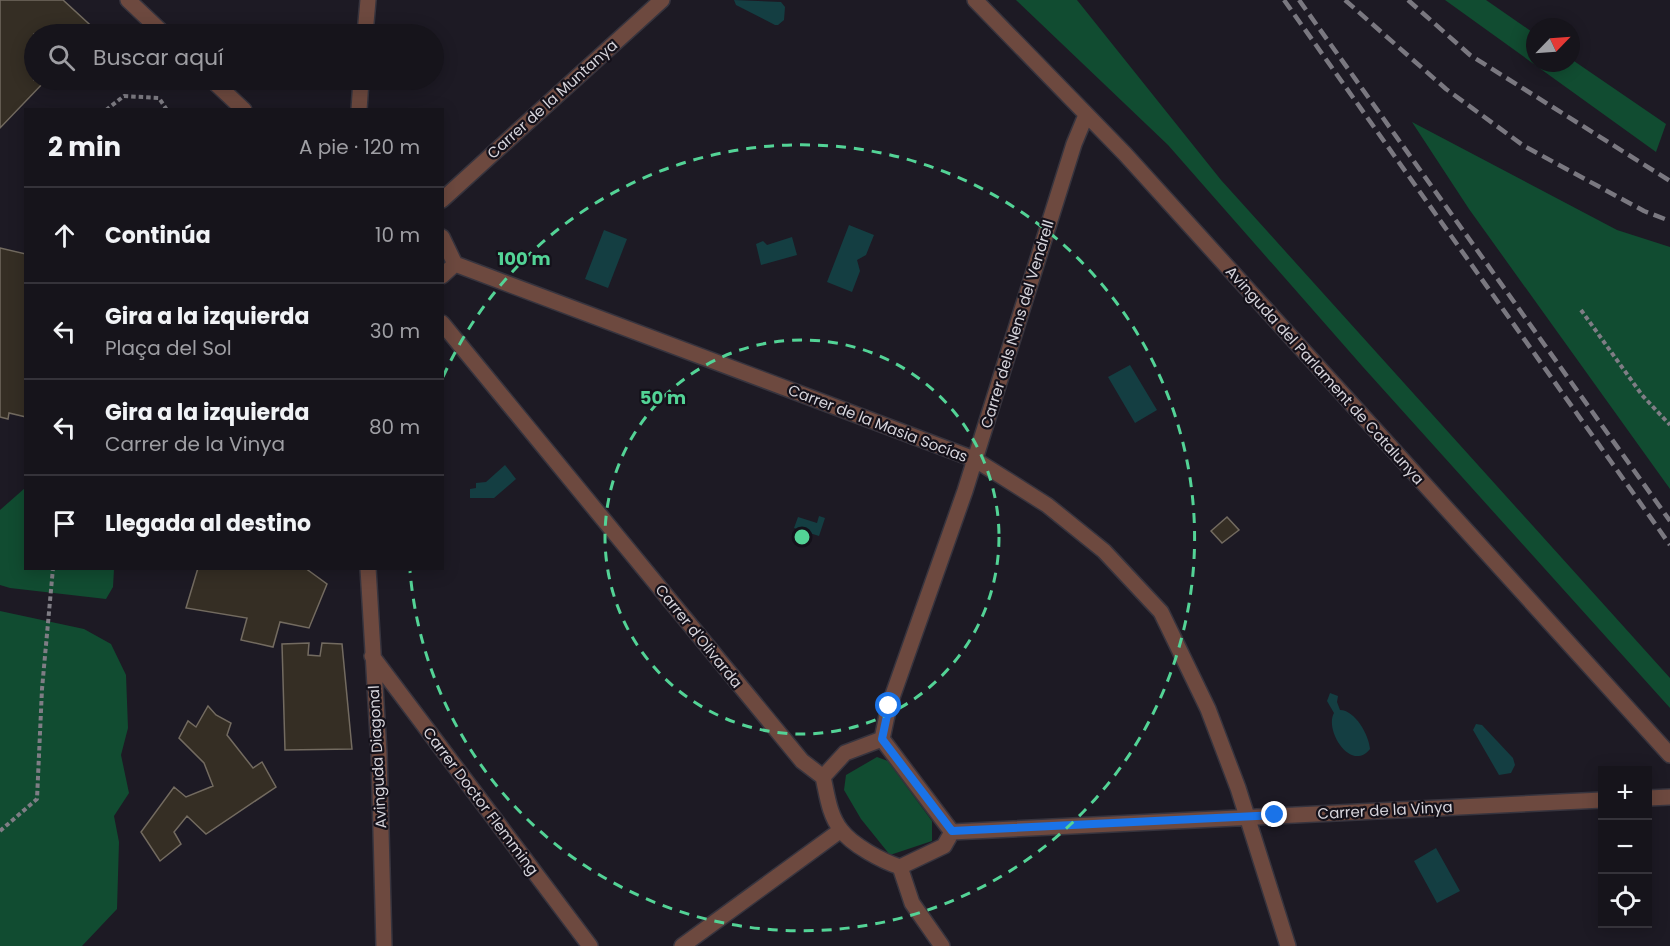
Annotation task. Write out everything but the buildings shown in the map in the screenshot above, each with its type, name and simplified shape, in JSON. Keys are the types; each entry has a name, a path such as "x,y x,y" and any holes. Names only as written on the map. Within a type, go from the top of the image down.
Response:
{"street":[{"path":"128,0 153,24"},
{"path":"366,24 368,0"},
{"name":"Carrer de la Muntanya","path":"444,198 662,0"},
{"name":"Avinguda del Parlament de Catalunya","path":"975,0 1125,154 1670,755"},
{"path":"223,90 242,108"},
{"path":"359,108 360,90"},
{"name":"Carrer dels Nens del Vendrell","path":"882,739 889,706 975,459 1074,144 1086,115"},
{"path":"444,241 455,264 444,274"},
{"name":"Carrer de la Masia Socías","path":"455,264 975,459 1047,505 1104,551 1161,612 1208,709 1248,816 1254,843 1288,946"},
{"name":"Carrer d'Olivarda","path":"444,325 802,761 823,777"},
{"name":"Avinguda Diagonal","path":"368,570 379,753 384,946"},
{"name":"Carrer Doctor Flemming","path":"372,656 590,946"},
{"path":"882,739 952,831 944,846 900,867 882,861 841,830 830,808 823,777 845,753 882,739"},
{"path":"1652,798 1670,796"},
{"name":"Carrer de la Vinya","path":"952,831 1598,800"},
{"path":"682,946 841,830"},
{"path":"900,867 912,903 942,946"}],"path":[{"path":"109,108 124,96 159,98 166,108"},
{"path":"1581,310 1642,395 1670,425"},
{"path":"0,831 37,799 42,689 53,570"}],"green space":[{"path":"1016,0 1077,0 1221,180 1670,678 1670,708 1363,367 1168,145"},
{"path":"1445,0 1486,0 1526,28 1526,58"},
{"path":"1580,65 1666,124 1656,152 1545,72 1580,72"},
{"path":"1412,122 1617,230 1670,247 1670,489 1469,209"},
{"path":"24,489 24,570 114,570 113,587 106,599 0,585 0,510"},
{"path":"0,611 84,629 111,644 126,675 128,728 121,755 129,793 114,816 119,842 117,909 82,946 0,946"},
{"path":"877,757 888,761 932,821 932,841 890,855 861,819 844,790 846,775"}],"shaded area":[{"path":"734,0 781,2 785,7 784,20 775,25 736,5"},
{"path":"849,225 874,235 866,255 857,260 860,271 852,292 827,282"},
{"path":"604,230 627,239 608,288 585,279"},
{"path":"792,237 797,255 761,265 756,244 763,241 767,245"},
{"path":"1130,365 1157,410 1135,423 1108,377"},
{"path":"505,465 516,479 494,498 470,498 470,489 476,488 476,483 486,482"},
{"path":"819,516 825,518 819,536 794,528 798,517 817,523"},
{"path":"1330,693 1338,696 1337,702 1340,710 1351,714 1364,731 1370,749 1363,755 1355,756 1348,753 1336,738 1332,720 1334,713 1327,701"},
{"path":"1476,724 1482,725 1513,758 1515,765 1511,773 1499,775 1473,730"},
{"path":"1436,848 1460,891 1437,903 1414,861"}],"railway":[{"path":"1284,0 1670,545"},
{"path":"1299,0 1670,521"},
{"path":"1345,0 1446,89 1524,146 1644,211 1670,221"},
{"path":"1408,0 1470,55 1670,181"}],"route":[{"path":"889,706 882,739 952,831 1275,815"}]}
